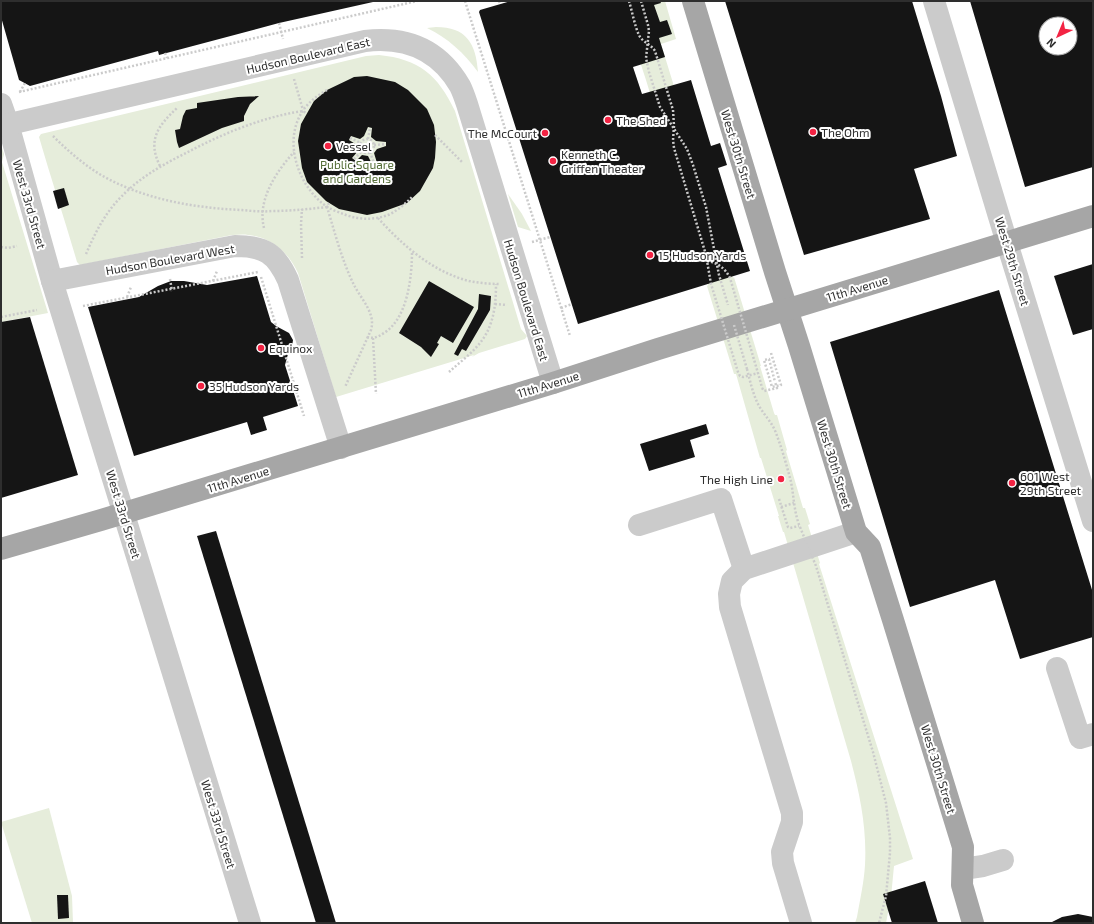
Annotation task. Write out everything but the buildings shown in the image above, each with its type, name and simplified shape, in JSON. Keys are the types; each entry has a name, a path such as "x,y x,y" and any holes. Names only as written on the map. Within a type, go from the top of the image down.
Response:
{"main road":[{"name":"West 30th Street","path":"693,1 856,532 870,547 963,847 962,885 974,923"},
{"name":"11th Avenue","path":"1,548 123,514 341,448 787,309 1093,216"}],"street":[{"name":"West 29th Street","path":"934,1 1093,521"},
{"name":"Hudson Boulevard East","path":"12,123 365,41 395,41 411,44 427,51 441,61 461,88 553,383"},
{"name":"West 33rd Street","path":"1,104 12,123 52,281 250,923"},
{"name":"Hudson Boulevard West","path":"52,281 235,246 258,248 274,256 284,270 288,280 341,448"},
{"path":"639,525 721,499 744,569"},
{"path":"801,923 783,863 782,852 792,822 792,813 730,607 729,594 732,581 744,569 856,532"},
{"path":"1057,668 1080,738 1093,734"},
{"path":"962,869 983,866 1003,860"}],"path":[{"path":"25,83 19,92 417,1"},
{"path":"465,1 570,336"},
{"path":"629,1 639,35 655,51 673,110 674,148 708,261 711,284 738,372 740,376 743,377 758,372"},
{"path":"641,1 648,25 646,58 651,79 660,107 687,149 694,165 706,207 716,264 730,310"},
{"path":"279,23 284,43"},
{"path":"165,53 167,58"},
{"path":"293,74 303,111 307,114"},
{"path":"287,80 301,76"},
{"path":"327,90 313,99 303,111 298,121 294,136 294,152 300,174 313,194 327,207 340,213 354,218 371,219 378,218 397,210 412,197"},
{"path":"160,166 154,152 154,143 157,131 162,123 178,106"},
{"path":"90,245 109,210 140,180 160,166 230,132 289,113 303,111"},
{"path":"368,139 370,128"},
{"path":"435,135 464,165"},
{"path":"54,136 65,148 83,163 100,174 130,189 153,197 188,205 225,210 262,211 327,207"},
{"path":"350,138 361,143"},
{"path":"361,143 368,139"},
{"path":"368,139 372,141 374,145"},
{"path":"361,143 360,148 362,150"},
{"path":"374,145 386,144"},
{"path":"370,152 373,150 374,145"},
{"path":"362,150 365,152 370,152"},
{"path":"354,159 362,150"},
{"path":"262,222 262,208 271,185 294,152"},
{"path":"370,152 374,163"},
{"path":"297,163 301,164"},
{"path":"328,167 345,169"},
{"path":"329,203 327,207 340,249 354,285 371,315 372,324 344,387"},
{"path":"302,209 302,262"},
{"path":"378,218 391,232 412,250 447,272 470,281 503,285"},
{"path":"529,243 550,237"},
{"path":"1,247 8,248 17,246"},
{"path":"367,337 373,338 380,336 394,324 400,314 409,287 412,267 412,250"},
{"path":"708,261 716,264 728,273 764,391 777,388 775,382 769,359 764,360 772,387 776,386 781,385 771,353"},
{"path":"83,306 252,275 259,272 304,416"},
{"path":"213,282 216,274"},
{"path":"170,278 172,290"},
{"path":"449,372 476,348 484,338 493,317 496,284"},
{"path":"127,298 130,290"},
{"path":"495,304 503,305"},
{"path":"561,308 572,304"},
{"path":"1,317 37,310"},
{"path":"732,318 759,405 772,423 775,431 787,469 799,526 818,574 873,752 886,803 890,853 886,896 879,923"},
{"path":"373,338 376,394"},
{"path":"779,499 788,527 799,526"},
{"path":"781,507 794,503"}],"green space":[{"name":"The High Line","path":"620,1 665,1 676,39 661,44 733,278 734,277 774,413 777,415 803,508 805,508 810,524 808,525 820,563 819,564 913,859 894,866 891,897 886,923 855,923 863,884 865,838 860,799 851,761 736,374 734,374 646,80"},
{"path":"436,27 455,30 468,39 475,53 478,72 455,47 442,36 427,28"},
{"name":"Public Square and Gardens","path":"379,55 405,60 426,71 442,88 455,111 521,329 527,336 525,339 479,353 472,357 474,355 336,397 298,273 290,259 272,243 256,236 232,235 80,265 77,262 39,137 41,134 366,56"},
{"path":"1,145 4,154 2,162 48,313 1,322"},
{"path":"508,194 522,214 531,231 518,227"},
{"path":"49,808 72,896 73,923 32,923 1,822"}],"place":[{"name":"The Shed","path":"608,120"},
{"name":"The Ohm","path":"813,132"},
{"name":"The McCourt","path":"545,133"},
{"name":"Vessel","path":"328,146"},
{"name":"Kenneth C. Griffen Theater","path":"553,161"},
{"name":"15 Hudson Yards","path":"650,255"},
{"name":"Equinox","path":"261,348"},
{"name":"35 Hudson Yards","path":"201,386"},
{"name":"The High Line","path":"781,479"},
{"name":"601 West 29th Street","path":"1012,483"}]}
